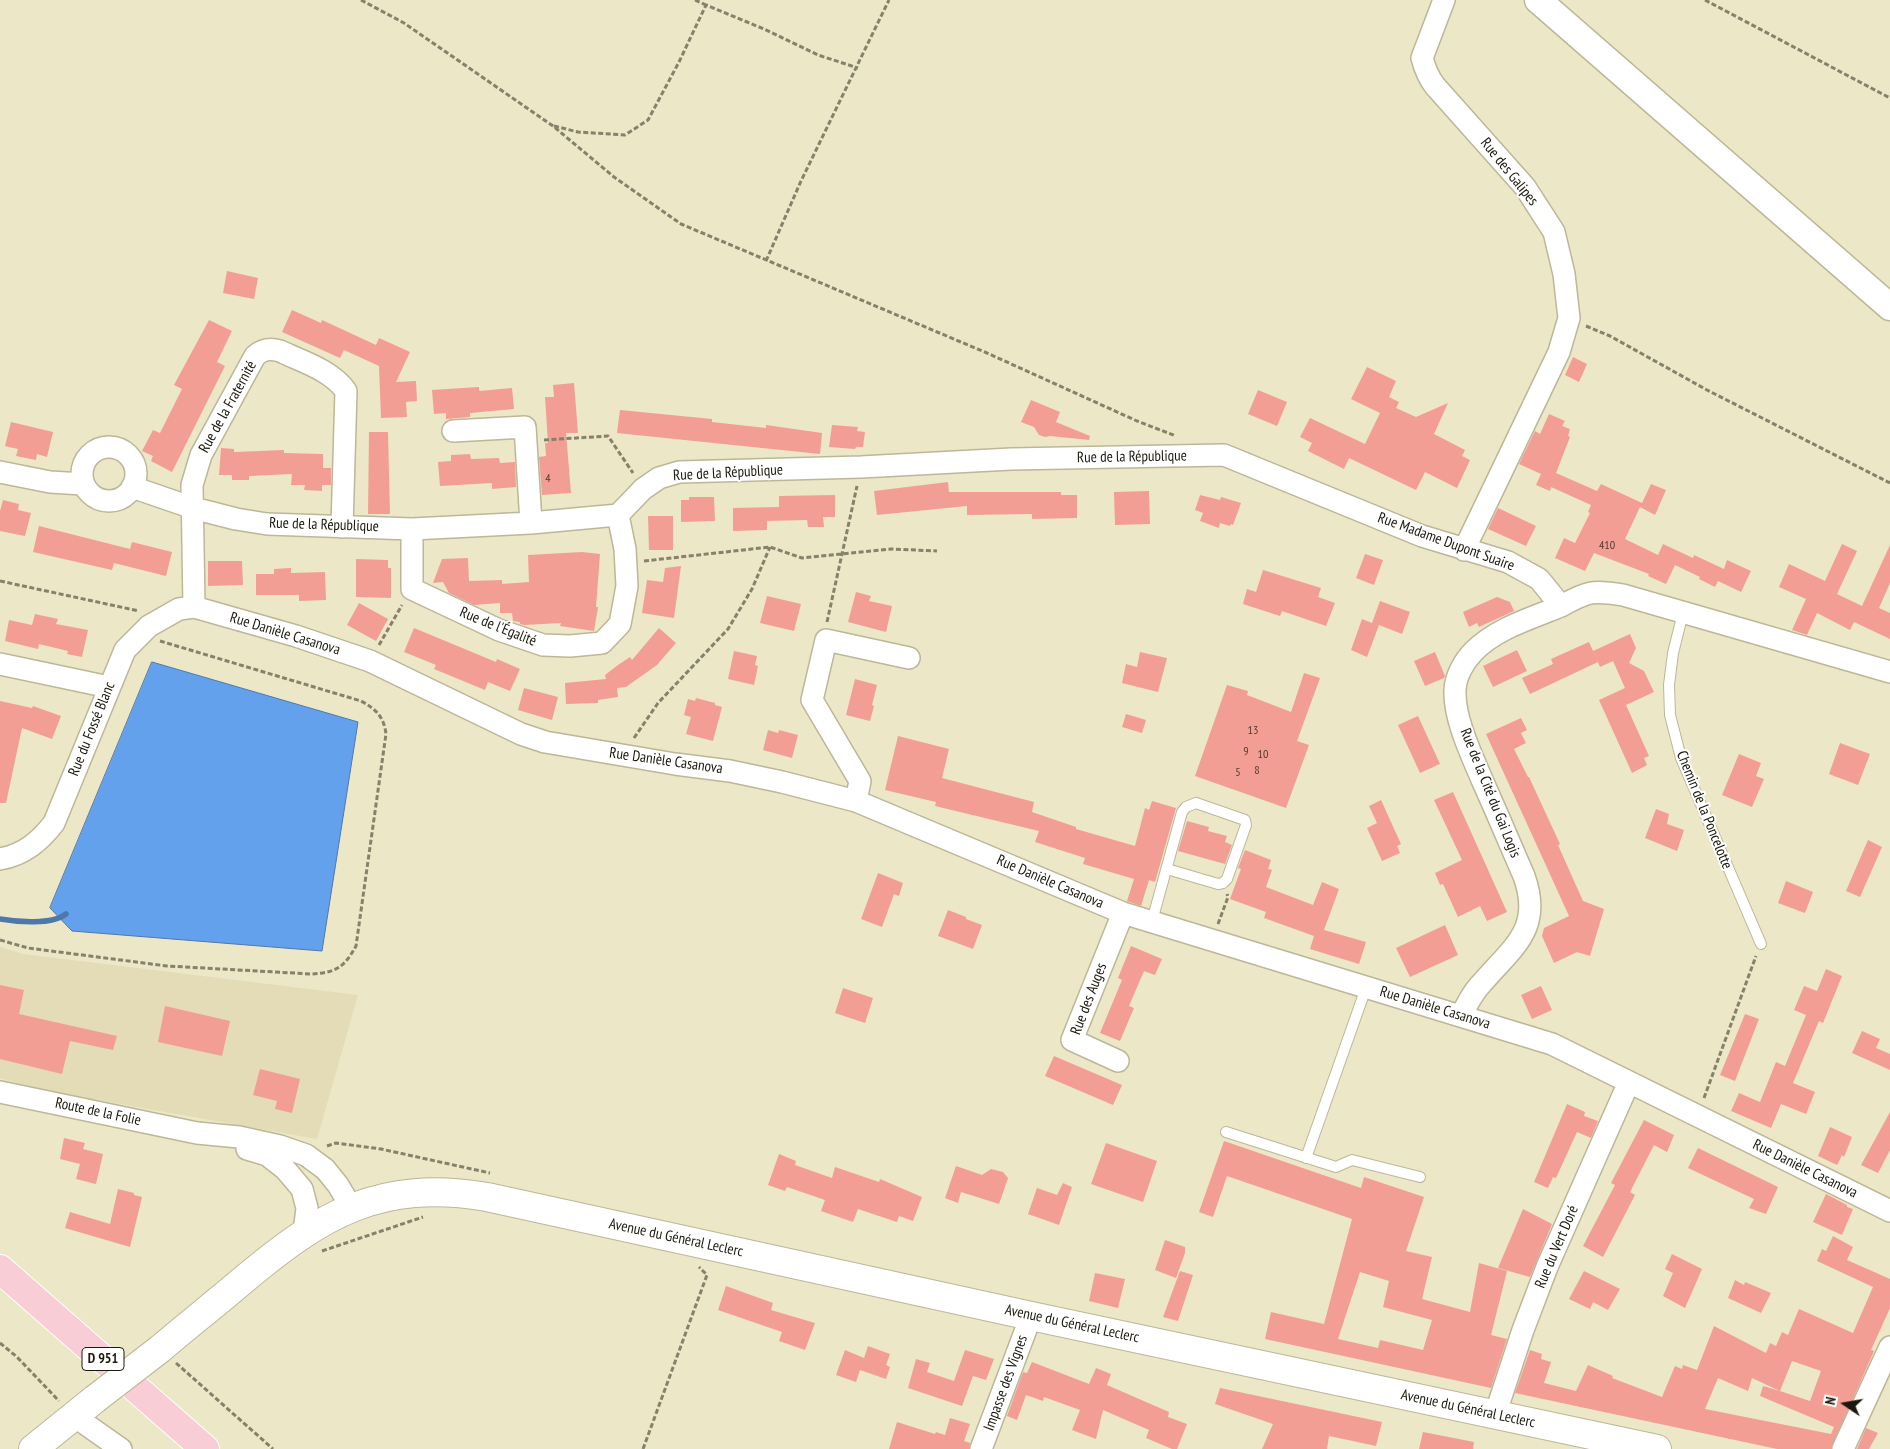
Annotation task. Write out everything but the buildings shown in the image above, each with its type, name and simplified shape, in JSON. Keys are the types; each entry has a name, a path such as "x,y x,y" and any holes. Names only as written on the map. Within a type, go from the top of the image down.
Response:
{"main road":[{"name":"Avenue du Général Leclerc","path":"33,1449 95,1399 169,1357 280,1248 312,1242 344,1211 404,1194 427,1192 464,1193 487,1197 1030,1316 1330,1378 1657,1449"},
{"name":"D 951","path":"0,1269 205,1449"}],"street":[{"name":"Rue des Galipes","path":"1444,0 1422,58 1427,72 1435,86 1525,187 1554,232 1564,274 1569,318 1559,352 1464,550"},
{"path":"1538,0 1890,307"},
{"name":"Rue de la Fraternité","path":"194,607 192,485 201,455 255,356 261,350 272,349 280,351 330,375 339,381 346,391 342,527"},
{"path":"453,432 525,427 531,523"},
{"path":"110,447 119,449 127,454 135,470 132,487 120,499 102,500 94,497 83,484 83,466 87,458 101,448 110,447"},
{"name":"Rue Madame Dupont Suaire","path":"1224,455 1422,536 1508,562 1539,579 1561,606"},
{"name":"Rue de la République","path":"132,487 193,508 236,519 267,524 412,529 531,523 618,515 643,489 659,478 679,472 861,467 1011,459 1224,455"},
{"path":"0,472 50,482 83,484"},
{"name":"Rue de l'Égalité","path":"412,589 499,630 543,645 570,646 602,643 620,624 627,586 626,563 618,515"},
{"path":"412,529 412,589"},
{"path":"1561,606 1583,594 1597,591 1623,595 1890,672"},
{"name":"Rue de la Cité du Gai Logis","path":"1461,1016 1481,983 1514,949 1527,923 1530,908 1530,892 1469,750 1457,708 1455,691 1458,677 1464,663 1484,642 1497,634 1561,606"},
{"name":"Rue du Fossé Blanc","path":"0,859 13,857 35,844 43,838 54,823 125,650 138,635 164,616 179,609 194,607"},
{"name":"Rue Danièle Casanova","path":"194,607 296,636 370,661 521,734 545,742 730,771 856,801 1123,913 1552,1044 1890,1211"},
{"path":"856,801 860,781 812,700 826,640 909,658"},
{"path":"0,664 109,687"},
{"name":"Rue des Auges","path":"1118,1061 1072,1040 1123,913"},
{"name":"Rue du Vert Doré","path":"1495,1415 1523,1330 1547,1267 1630,1082"},
{"name":"Route de la Folie","path":"0,1092 197,1133 267,1155 285,1169 302,1189 312,1242"},
{"name":"Route de la Folie","path":"197,1133 239,1137 280,1146 306,1155 325,1169 338,1185 344,1211"},
{"name":"Impasse des Vignes","path":"981,1449 1030,1316"},
{"path":"1843,1449 1890,1347"},
{"path":"74,1416 121,1449"}],"lane":[{"name":"Chemin de la Poncelotte","path":"1684,613 1673,653 1670,677 1670,715 1681,758 1761,944"},
{"path":"1152,922 1182,812 1190,804 1196,802 1245,820 1246,825 1227,879 1223,883 1218,884 1167,869"},
{"path":"1306,1158 1366,988"},
{"path":"1226,1132 1336,1167 1352,1160 1420,1178"}],"path":[{"path":"361,0 404,23 553,126 614,177 681,224 988,354 1137,421 1181,438"},
{"path":"695,0 764,29 818,55 858,68"},
{"path":"766,261 801,181 890,0"},
{"path":"1705,0 1890,98"},
{"path":"553,126 578,132 625,135 648,120 706,6"},
{"path":"1569,318 1610,336 1706,390 1890,483"},
{"path":"526,442 608,436 643,489"},
{"path":"826,640 826,630 841,555 861,467"},
{"path":"623,755 658,703 728,629 752,589 770,547"},
{"path":"626,563 770,547 802,558 892,549 937,551"},
{"path":"0,581 164,616"},
{"path":"370,661 412,589"},
{"path":"0,940 28,948 167,966 311,974 327,973 340,968 350,957 356,946 386,734 385,724 380,715 372,707 361,701 138,635"},
{"path":"1212,941 1228,898"},
{"path":"1698,1115 1761,944"},
{"path":"312,1242 426,1216"},
{"path":"643,1449 707,1275 700,1268 691,1266"},
{"path":"0,1343 17,1357 74,1416"},
{"path":"169,1357 186,1359"},
{"path":"169,1357 273,1449"}],"shaded area":[{"path":"0,947 23,954 358,995 317,1139 41,1090 0,1078"}],"water":[{"path":"152,662 358,722 322,951 72,931 50,908"}],"waterway":[{"path":"0,919 25,922 43,921 52,920 66,914"}]}
